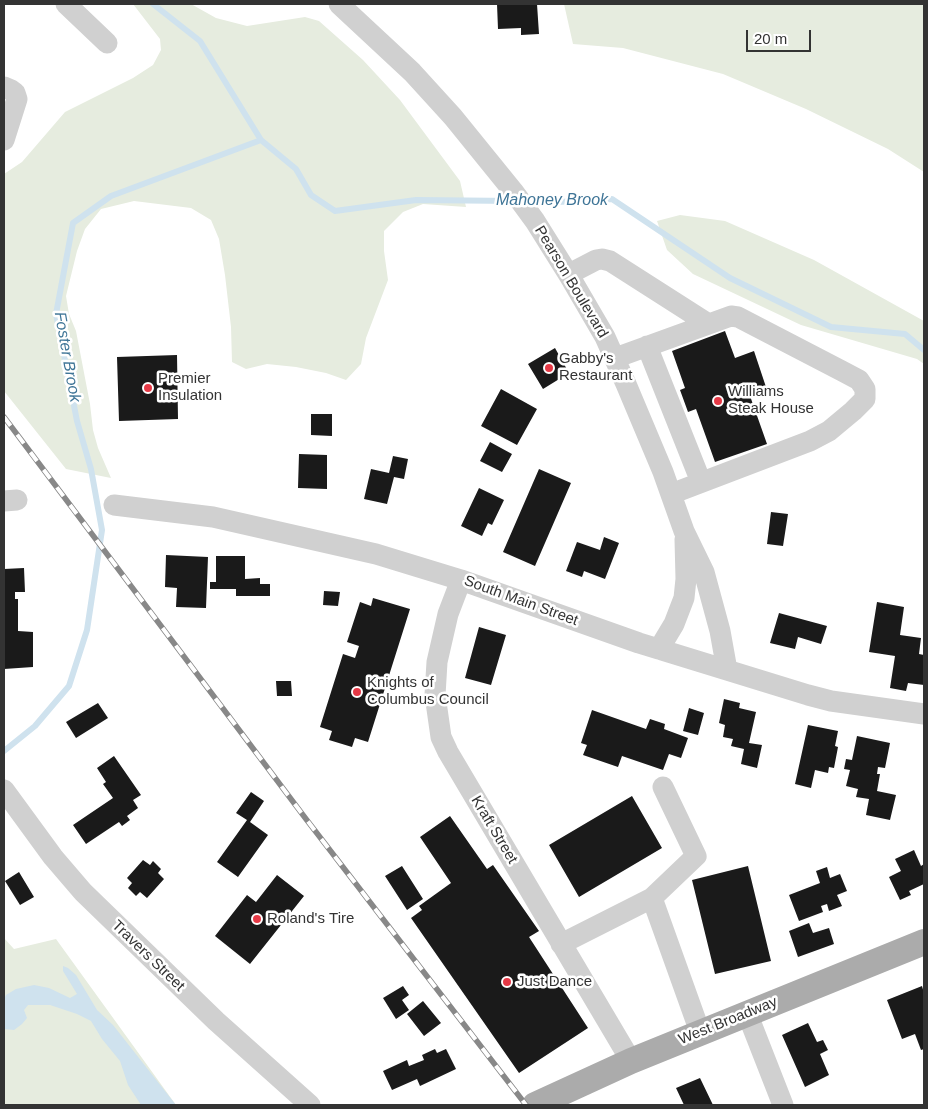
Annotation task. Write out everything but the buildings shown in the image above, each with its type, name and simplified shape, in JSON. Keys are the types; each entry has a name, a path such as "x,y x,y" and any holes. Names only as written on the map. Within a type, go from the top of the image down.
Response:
{"main road":[{"name":"West Broadway","path":"535,1105 700,1032 924,942"}],"street":[{"path":"66,4 108,42"},
{"name":"Pearson Boulevard","path":"339,4 412,72 453,117 535,221 569,274 615,358 643,422 684,532 704,572 720,631 727,670"},
{"path":"4,87 15,93 17,99 5,129"},
{"path":"569,274 596,260 610,261 708,323"},
{"path":"615,358 731,316 738,317 859,380 863,384 866,394 865,399 829,431 810,441 670,494"},
{"path":"647,346 701,482"},
{"path":"643,422 672,410"},
{"name":"South Main Street","path":"114,505 230,520 376,554 462,580 639,643 831,701 924,714"},
{"name":"Pearson Boulevard","path":"659,648 674,624 684,598 686,579 684,532"},
{"name":"Kraft Street","path":"462,580 448,614 437,662 435,695 441,736 448,752 631,1061"},
{"path":"561,944 652,898 696,856 663,787"},
{"name":"Travers Street","path":"4,790 53,857 83,892 216,1021 310,1105"},
{"path":"652,898 700,1032"},
{"path":"747,1013 783,1105"}],"shaded area":[{"path":"133,4 191,4 216,18 247,26 305,17 319,21 363,60 400,100 460,181 466,207 423,204 403,212 384,231 384,251 388,280 366,338 361,364 346,380 326,373 296,367 267,364 246,369 232,362 231,327 225,275 219,239 211,220 191,208 134,201 101,209 85,229 77,251 66,296 69,314 76,331 93,430 98,448 111,478 66,469 4,391 4,174 22,162 65,112 133,78 153,65 161,50 160,39"},
{"path":"564,4 924,4 924,172 888,149 806,109 723,74 623,48 573,44"},
{"path":"680,215 725,221 814,260 924,321 924,364 917,359 801,325 693,274 667,250 657,221"},
{"path":"4,938 14,949 56,939 176,1105 4,1105"}],"water":[{"path":"63,966 76,975 97,1010 113,1025 176,1105 141,1105 128,1085 120,1061 102,1039 91,1021 77,1014 50,1005 28,1005 24,1010 27,1018 22,1024 14,1030 4,1029 4,999 6,995 16,989 34,985 49,988 70,998 77,994 63,971"}],"waterway":[{"name":"Foster Brook","path":"4,751 35,726 69,686 87,630 102,530 91,469 77,421 56,314 73,223 111,196 261,140 200,41 153,4"},
{"name":"Mahoney Brook","path":"261,140 296,169 311,195 335,211 416,200 515,201"},
{"name":"Mahoney Brook","path":"527,201 558,202 612,199 730,278 831,327 905,334 924,350"}],"railway":[{"path":"4,417 306,819 526,1105"}],"place":[{"name":"Gabby's Restaurant","path":"549,368"},
{"name":"Premier Insulation","path":"148,388"},
{"name":"Williams Steak House","path":"718,401"},
{"name":"Knights of Columbus Council","path":"357,692"},
{"name":"Roland's Tire","path":"257,919"},
{"name":"Just Dance","path":"507,982"}]}
